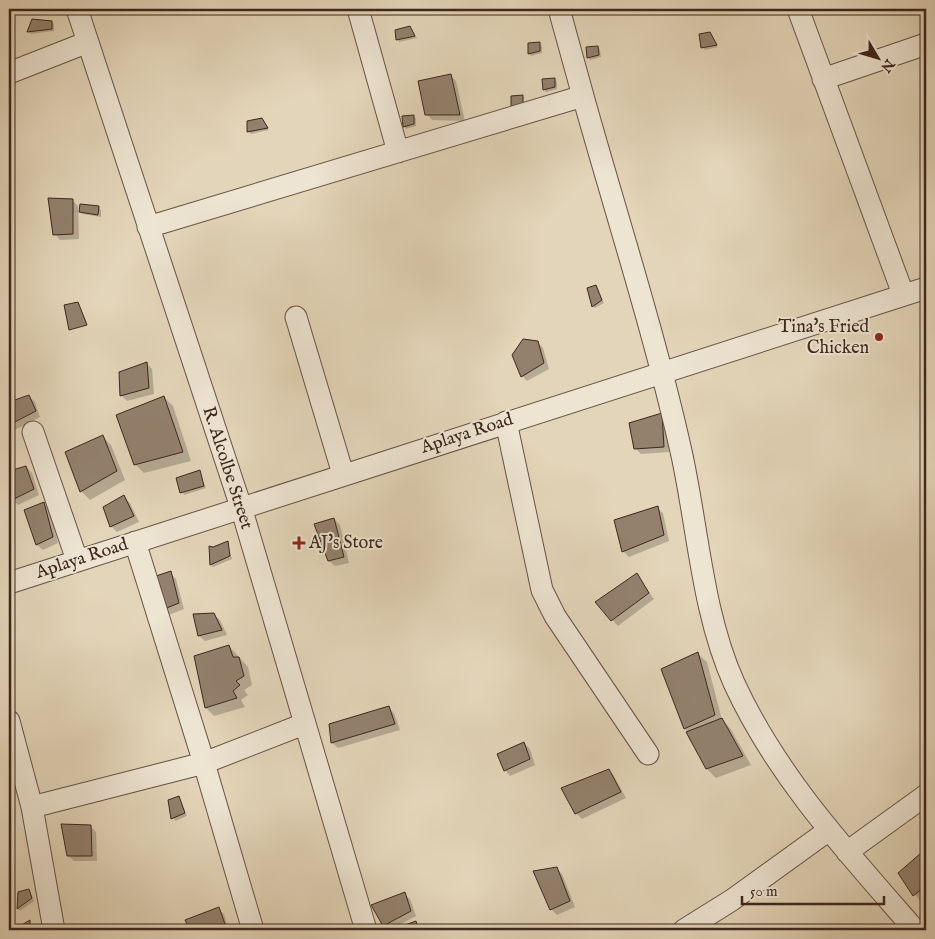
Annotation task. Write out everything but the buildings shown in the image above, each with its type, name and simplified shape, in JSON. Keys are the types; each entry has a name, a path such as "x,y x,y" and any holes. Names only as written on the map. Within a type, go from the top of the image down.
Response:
{"street":[{"name":"R. Alcolbe Street","path":"77,9 241,507 366,930"},
{"path":"358,9 398,152"},
{"path":"559,9 661,372 681,450 719,647 745,705 771,751 798,791 847,852 915,930"},
{"path":"798,9 903,294"},
{"path":"9,73 88,42"},
{"path":"823,78 926,44"},
{"path":"148,227 583,96"},
{"name":"Aplaya Road","path":"9,583 926,288"},
{"path":"296,317 343,474"},
{"path":"506,422 542,590 556,616 648,754"},
{"path":"33,432 77,560"},
{"path":"134,542 204,763 253,930"},
{"path":"9,721 32,807 54,930"},
{"path":"32,807 204,763 304,724"},
{"path":"847,852 926,794"},
{"path":"684,930 732,900 829,830"}],"place":[{"name":"Tina's Fried Chicken","path":"879,337"},
{"name":"AJ's Store","path":"299,543"}]}
